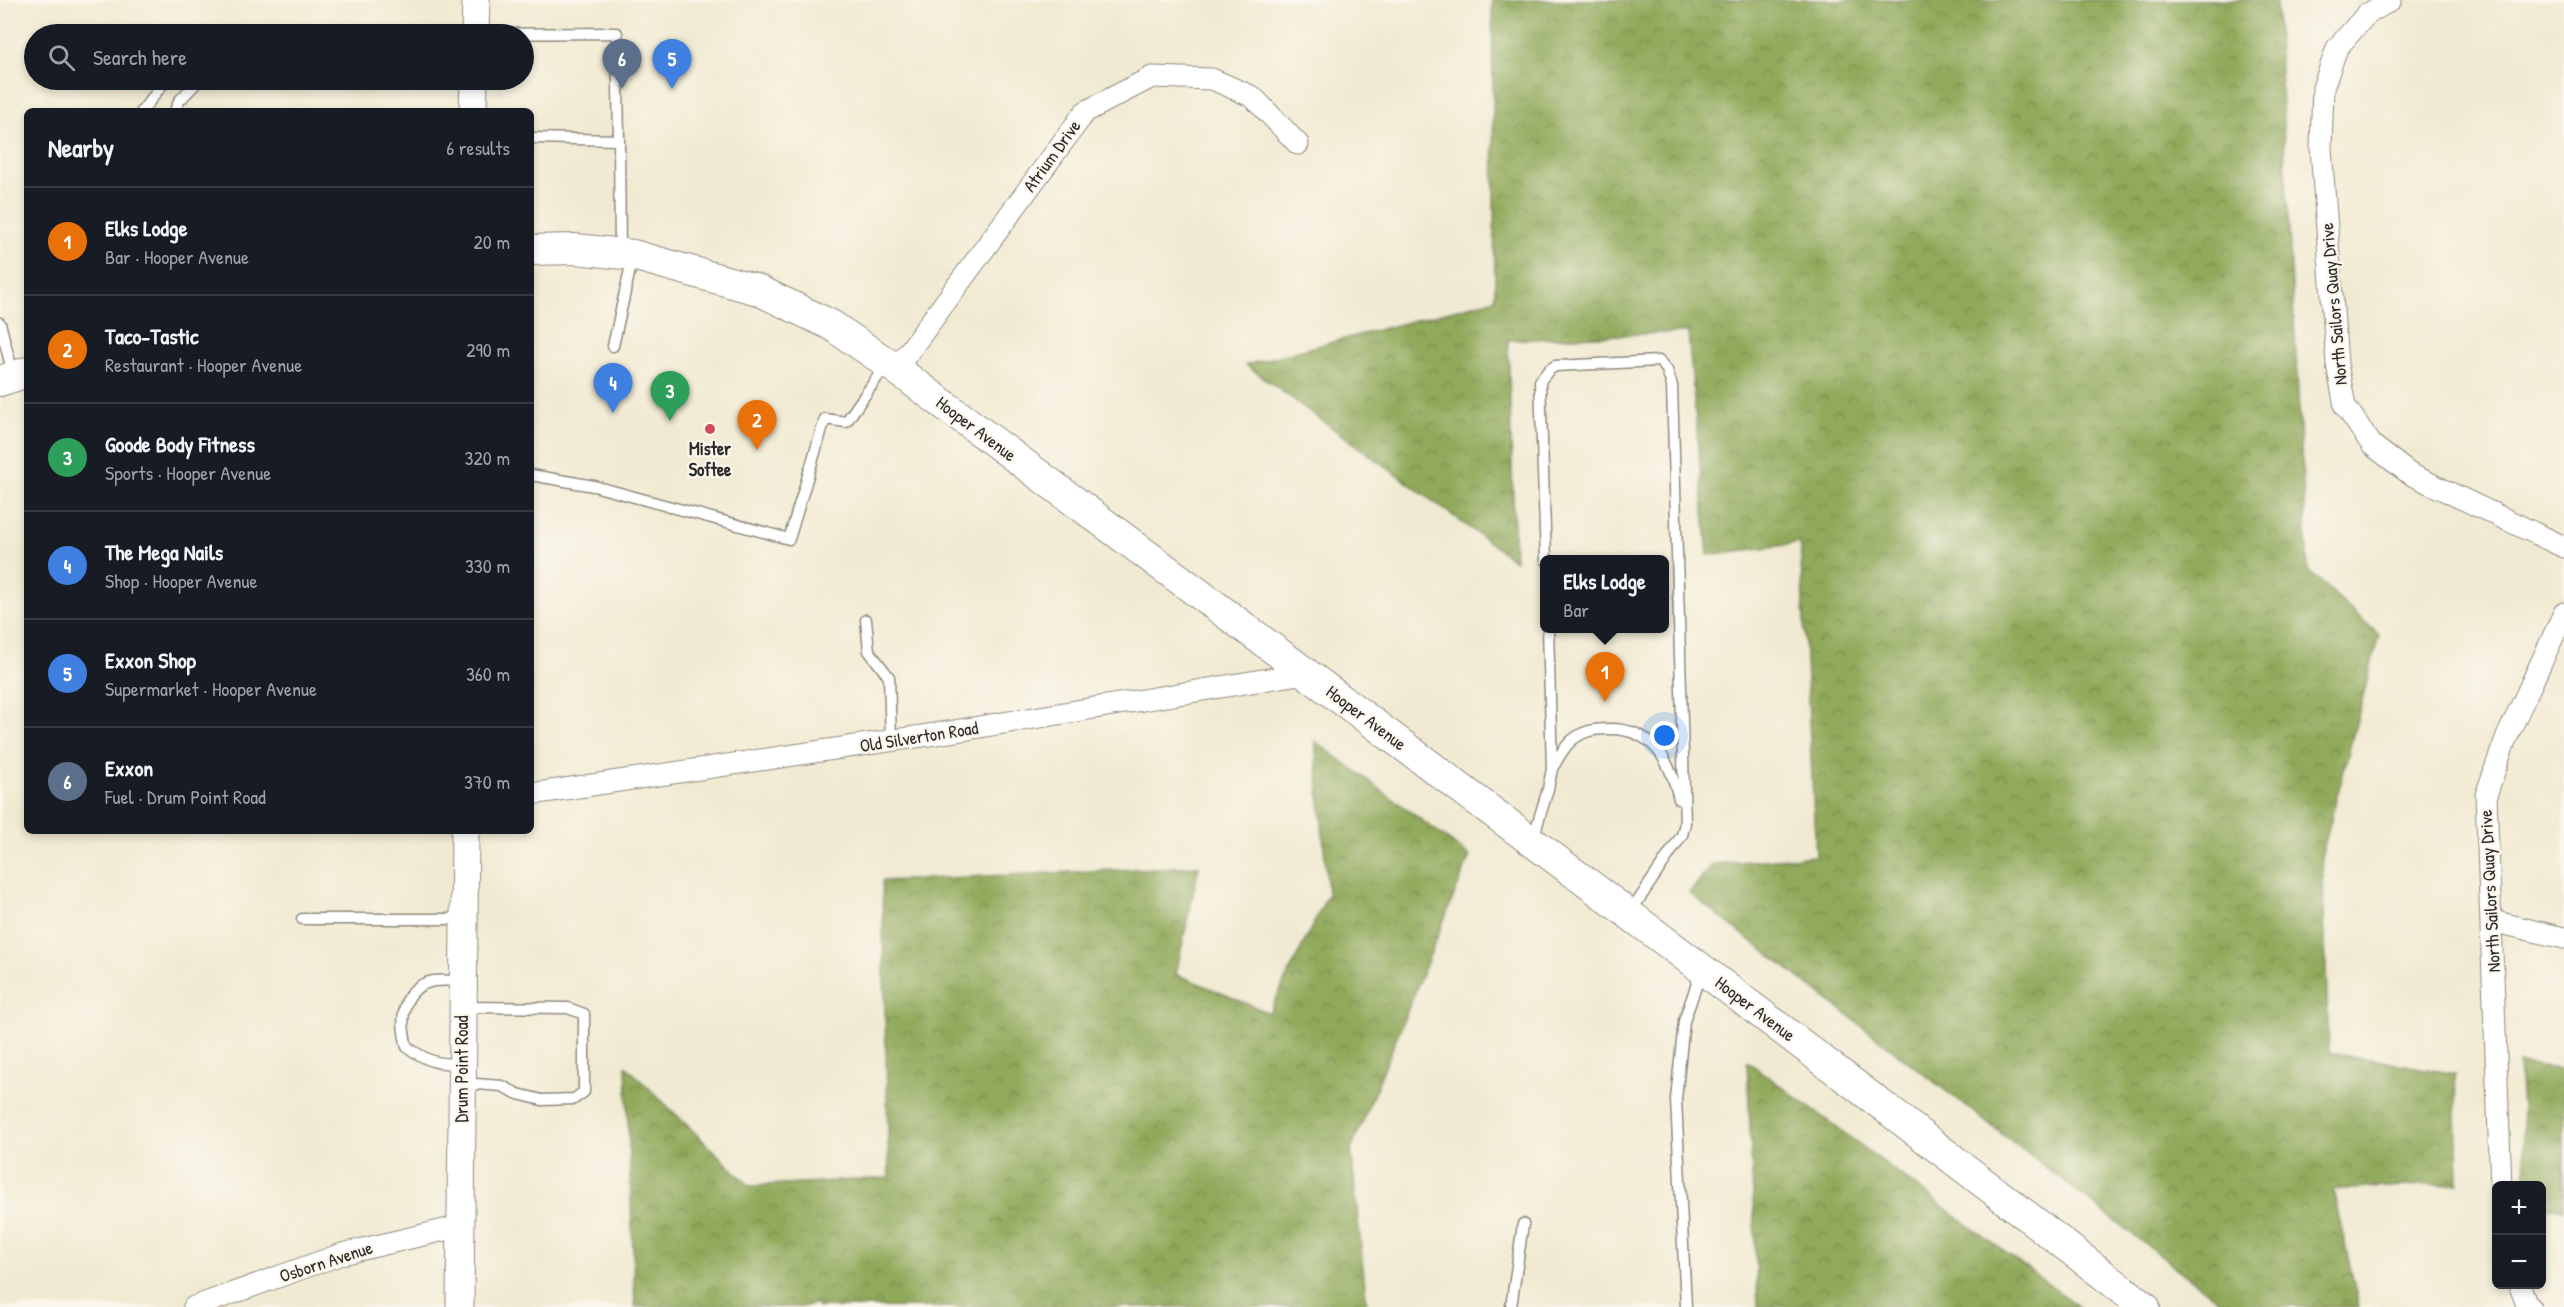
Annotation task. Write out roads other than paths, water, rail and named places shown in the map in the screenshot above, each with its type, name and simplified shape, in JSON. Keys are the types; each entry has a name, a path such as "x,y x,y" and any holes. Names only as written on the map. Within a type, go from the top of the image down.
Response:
{"main road":[{"name":"Hooper Avenue","path":"534,250 576,249 627,255 758,290 831,326 891,366 1532,842 2145,1307"}],"street":[{"path":"475,24 476,0"},
{"name":"North Sailors Quay Drive","path":"2391,0 2366,15 2337,48 2323,88 2321,148 2337,364 2345,406 2372,445 2410,474 2564,547"},
{"name":"Atrium Drive","path":"891,366 1085,112 1152,77 1212,79 1253,97 1298,144"},
{"path":"473,108 474,90"},
{"name":"North Sailors Quay Drive","path":"2501,1181 2486,795 2505,741 2564,613"},
{"name":"Old Silverton Road","path":"534,794 891,741 1305,673"},
{"name":"Drum Point Road","path":"460,1307 465,834"},
{"path":"2492,921 2564,938"},
{"name":"Osborn Avenue","path":"194,1307 342,1254 461,1226"},
{"path":"2521,1289 2530,1307"}],"lane":[{"path":"534,34 618,33 619,140 627,255 613,346"},
{"path":"144,108 158,90"},
{"path":"176,108 179,101 189,90"},
{"path":"534,138 619,140"},
{"path":"0,323 13,377"},
{"path":"1546,555 1540,381 1555,366 1659,361 1667,370 1672,386 1685,823 1682,836 1629,915"},
{"path":"534,476 594,486 789,539 825,419 846,422 891,366"},
{"path":"866,620 869,651 889,677 891,741"},
{"path":"1532,842 1552,769 1548,633"},
{"path":"1552,769 1569,742 1589,729 1626,729 1654,745 1664,756 1676,786 1685,823"},
{"path":"302,919 464,919"},
{"path":"1686,1307 1676,1099 1684,1021 1702,969"},
{"path":"432,981 463,994 568,1008 584,1014 584,1092 574,1099 542,1100 518,1094 502,1086 425,1060 407,1047 402,1029 404,1005 414,989 432,981"},
{"path":"1511,1307 1523,1224"}],"place":[{"name":"Exxon","path":"622,89"},
{"name":"Exxon Shop","path":"672,89"},
{"name":"The Mega Nails","path":"613,413"},
{"name":"Goode Body Fitness","path":"670,421"},
{"name":"Mister Softee","path":"710,429"},
{"name":"Taco-Tastic","path":"757,450"},
{"name":"Elks Lodge","path":"1605,702"}]}
